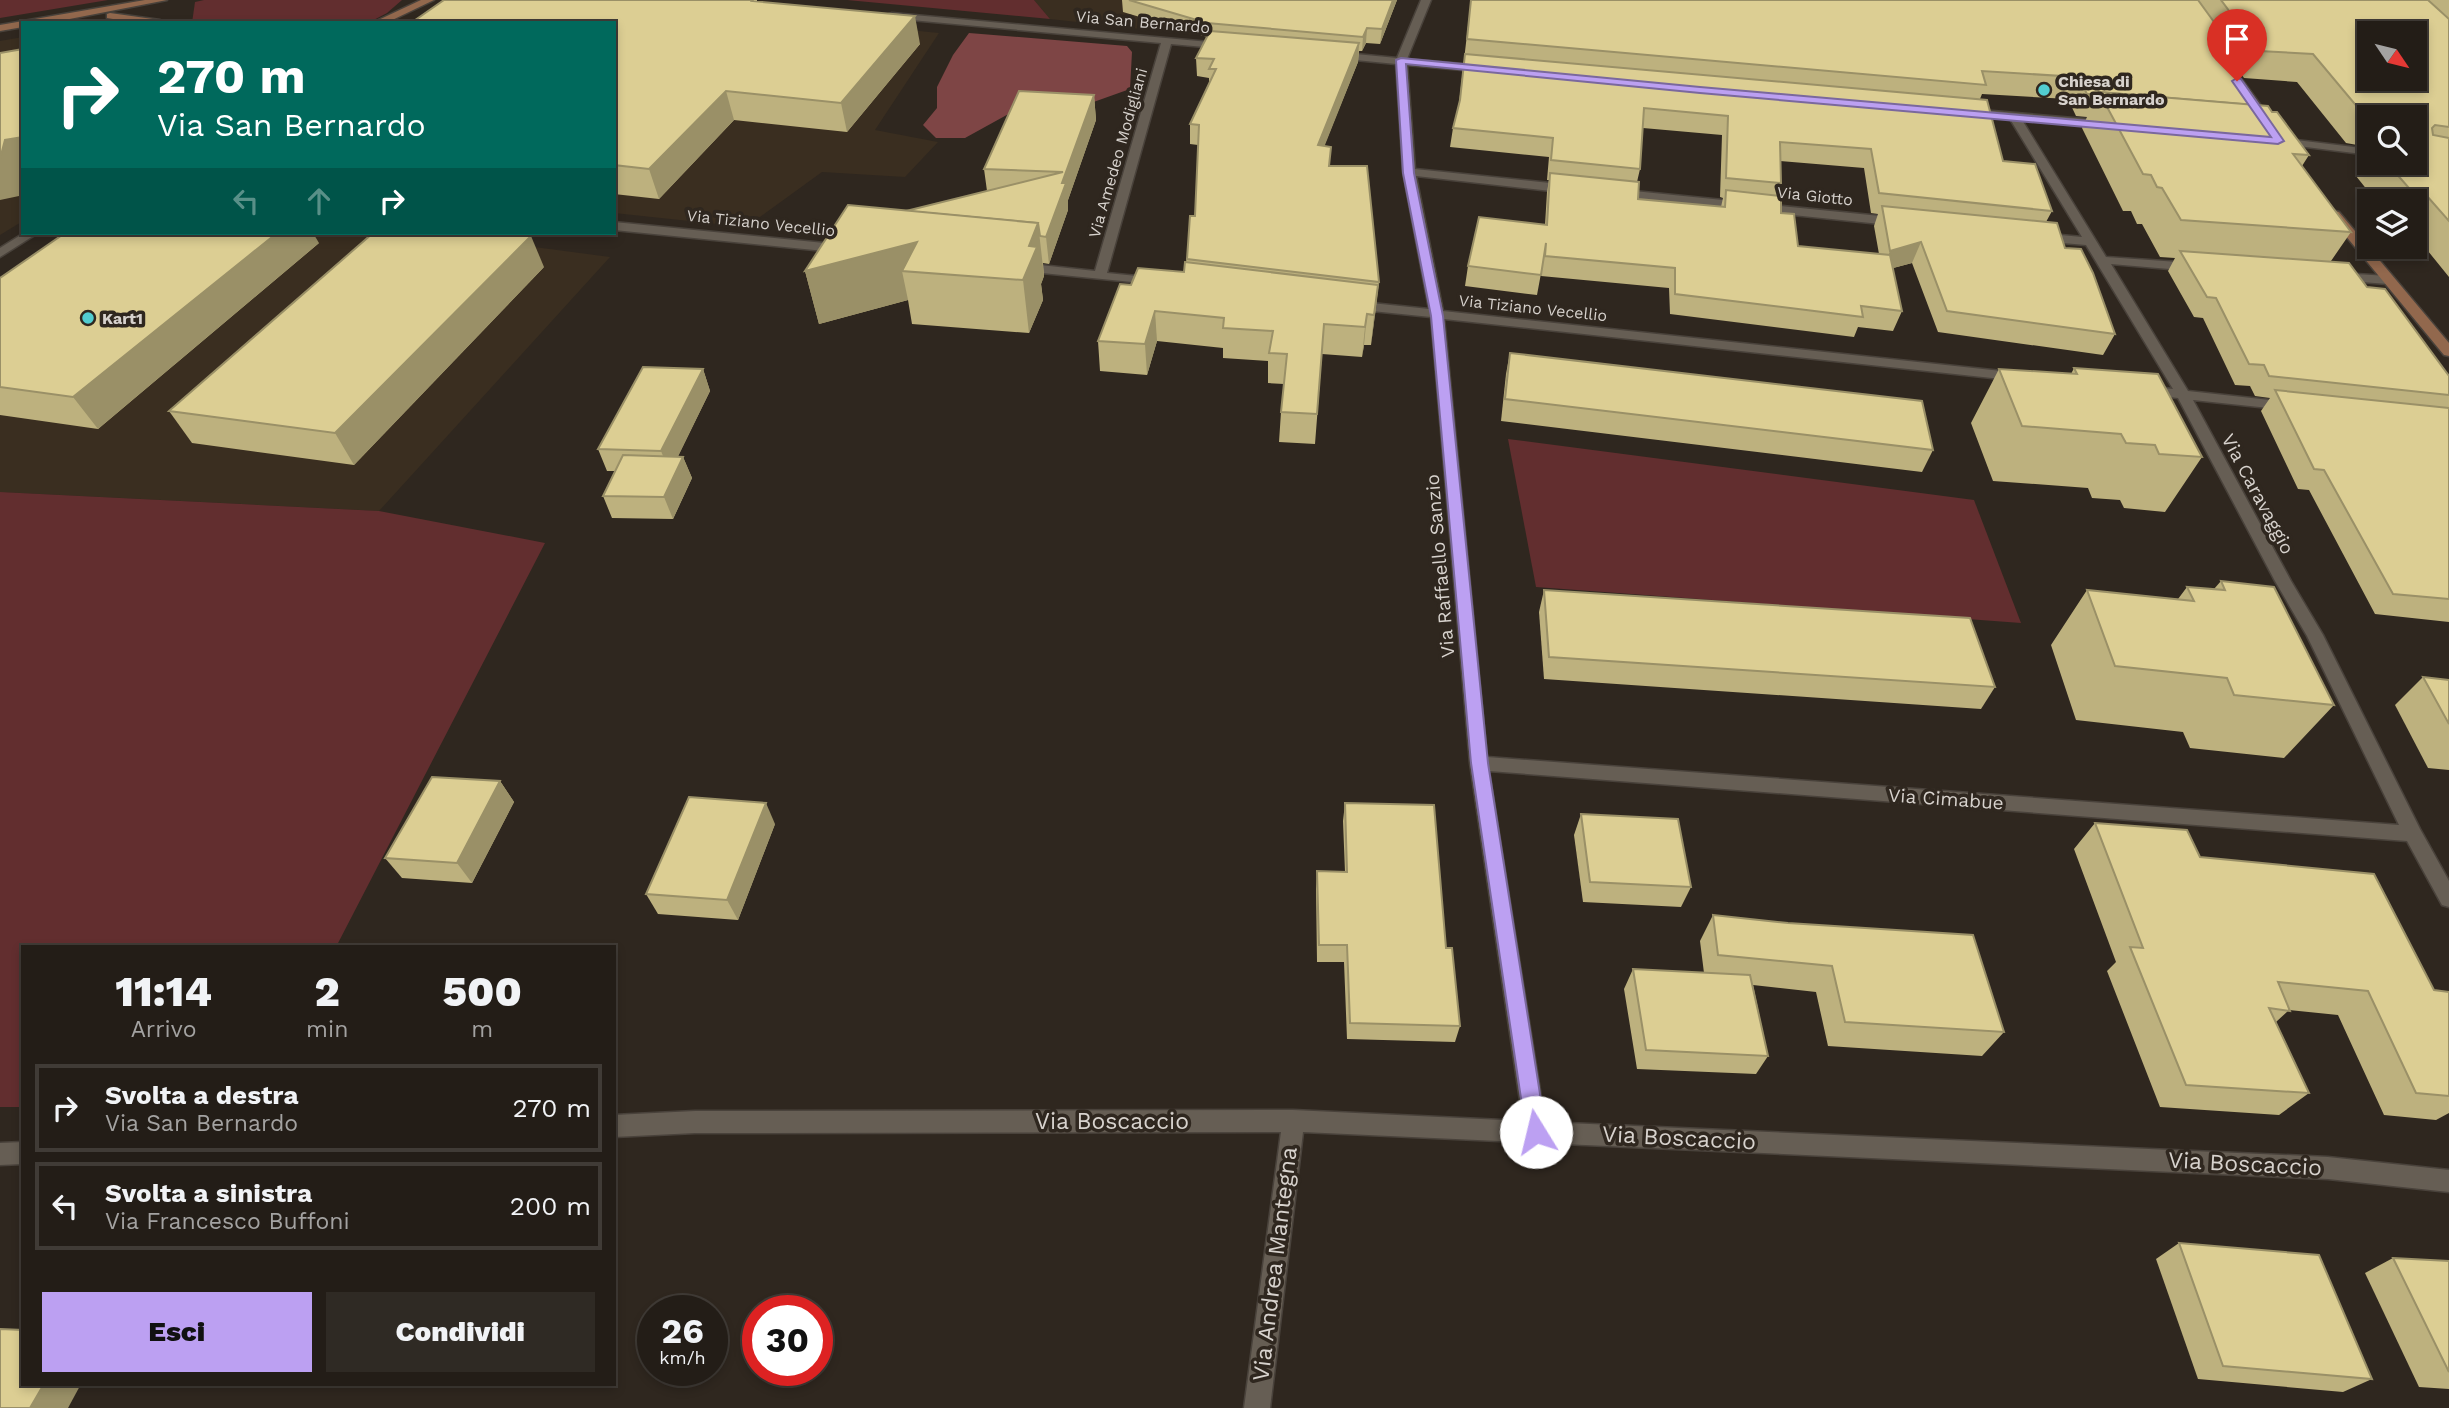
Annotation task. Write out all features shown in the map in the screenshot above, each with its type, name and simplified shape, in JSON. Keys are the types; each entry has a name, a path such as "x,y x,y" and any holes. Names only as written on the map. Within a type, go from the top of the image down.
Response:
{"street":[{"path":"42,21 162,0 160,21"},
{"path":"382,20 407,0"},
{"path":"382,20 429,0"},
{"name":"Via Raffaello Sanzio","path":"1426,0 1401,60 1409,173 1437,316 1479,763 1536,1132"},
{"name":"Via San Bernardo","path":"879,15 1236,46"},
{"path":"47,20 115,16 147,21"},
{"path":"0,27 21,24"},
{"name":"Via Amedeo Modigliani","path":"1100,275 1167,40"},
{"path":"1318,53 1496,70"},
{"path":"2227,67 2277,143 2357,151"},
{"path":"1960,112 2124,126"},
{"name":"Via Caravaggio","path":"2014,116 2183,394 2283,582 2315,635 2413,834 2449,899"},
{"path":"1409,173 1587,191"},
{"name":"Via Giotto","path":"1600,192 1915,224"},
{"path":"2322,200 2449,352"},
{"name":"Via Tiziano Vecellio","path":"616,226 864,251"},
{"path":"0,253 29,235"},
{"path":"2024,235 2092,242"},
{"path":"2102,260 2211,268"},
{"path":"1003,265 1167,283"},
{"path":"2320,275 2388,280"},
{"name":"Via Tiziano Vecellio","path":"1342,304 2031,378"},
{"path":"2127,388 2302,407"},
{"name":"Via Cimabue","path":"1479,763 2413,834"},
{"name":"Via Boscaccio","path":"616,1126 695,1122 1293,1121 2328,1168 2449,1181"},
{"name":"Via Andrea Mantegna","path":"1257,1408 1293,1121"},
{"path":"0,1154 21,1153"}],"shaded area":[{"path":"0,0 108,0 0,18"},
{"path":"402,0 387,13 372,21 192,21 195,2"},
{"path":"617,0 939,33 875,130 938,142 905,177 822,172 746,227 616,213 616,21 411,21 443,4"},
{"path":"847,0 1034,0 1050,19"},
{"path":"1034,0 1241,0 1265,11 1196,35 1050,19"},
{"path":"969,33 1127,46 1132,52 1130,89 1088,104 1023,106 965,138 936,138 923,125 937,108 937,87 953,55"},
{"path":"21,37 21,222 0,235 0,41"},
{"path":"61,235 443,235 610,257 379,511 0,492 0,278"},
{"path":"1508,439 1974,500 2021,623 1536,587"},
{"path":"0,492 379,511 545,543 337,945 21,945 21,1107 0,1107"}],"building":[{"path":"444,0 753,0 915,16 841,103 726,91 649,169 616,165 616,21 414,21"},
{"path":"1129,0 1393,0 1382,29 1367,28 1363,37 1207,23"},
{"path":"1471,0 2198,0 2238,55 2225,54 2253,105 2099,92 2087,94 2078,77 1982,71 1986,85 1467,39"},
{"path":"2221,0 2428,0 2449,19 2449,127 2435,125 2432,128 2433,135 2449,138 2449,221 2427,196 2427,189 2410,189 2398,175 2427,175 2427,105 2357,107 2313,54 2259,51"},
{"path":"1210,31 1359,43 1318,145 1331,147 1329,166 1367,166 1379,282 1187,259 1190,216 1195,216 1199,125 1190,124 1216,69 1209,69 1214,59 1196,58"},
{"path":"21,49 21,137 5,140 0,159 0,53"},
{"path":"1465,54 1987,100 2003,161 2035,164 2052,211 1879,193 1871,149 1780,142 1781,183 1726,178 1728,116 1644,108 1640,169 1551,160 1553,138 1453,128 1460,100"},
{"path":"1019,91 1094,95 1062,183 1066,183 1046,237 1040,236 1038,223 906,211 1063,172 984,169"},
{"path":"2099,92 2268,106 2272,112 2277,112 2309,155 2293,154 2351,232 2181,220 2162,188 2157,187 2151,175 2143,174"},
{"path":"1550,173 1639,182 1638,199 1725,207 1726,190 1781,196 1781,213 1794,214 1798,246 1890,255 1902,311 1861,306 1863,317 1675,294 1675,268 1545,256 1546,243 1541,275 1468,266 1479,217 1547,225"},
{"path":"848,205 1038,223 1029,246 1037,247 1023,280 902,271 917,242 805,271"},
{"path":"1882,206 2057,223 2065,248 2081,249 2093,273 2115,334 1947,311 1921,242 1890,251"},
{"path":"62,235 275,235 73,397 0,387 0,278"},
{"path":"371,235 531,236 335,433 169,411"},
{"path":"2180,251 2349,263 2367,287 2385,289 2449,376 2449,395 2269,376 2264,365 2249,364 2216,298 2207,297"},
{"path":"1185,262 1378,285 1374,315 1367,314 1365,327 1324,324 1317,414 1281,412 1287,354 1269,353 1273,331 1223,328 1224,318 1155,311 1145,344 1098,341 1120,284 1131,285 1138,268 1184,272"},
{"path":"1510,353 1922,401 1933,450 1505,399"},
{"path":"643,367 703,369 661,451 598,449"},
{"path":"2074,368 2158,374 2202,457 2159,454 2155,445 2126,443 2121,434 2022,426 1999,369 2077,374"},
{"path":"2275,390 2449,408 2449,599 2393,594 2324,470 2314,469"},
{"path":"623,455 683,457 664,497 603,496"},
{"path":"2221,581 2274,587 2334,705 2234,695 2227,678 2115,666 2087,590 2194,601 2187,587 2225,590"},
{"path":"1544,590 1970,618 1995,687 1549,657"},
{"path":"2423,677 2449,680 2449,724"},
{"path":"432,777 500,781 457,863 385,858"},
{"path":"689,797 766,803 727,900 646,894"},
{"path":"1345,803 1434,805 1446,948 1452,948 1460,1026 1350,1023 1347,945 1319,945 1317,871 1347,872"},
{"path":"1581,814 1678,819 1691,887 1590,882"},
{"path":"2095,823 2187,830 2200,857 2374,874 2434,990 2449,992 2449,1096 2416,1093 2368,991 2278,982 2290,1011 2269,1008 2309,1093 2186,1085 2130,947 2143,948"},
{"path":"1713,915 1788,923 1973,935 2004,1032 1845,1022 1832,966 1718,955"},
{"path":"1633,969 1750,975 1768,1056 1646,1050"},
{"path":"2179,1243 2319,1255 2372,1379 2223,1366"},
{"path":"2393,1258 2449,1261 2449,1372"},
{"path":"0,1329 21,1330 21,1386 43,1386 30,1408 0,1408"}],"place":[{"name":"Chiesa di San Bernardo","path":"2044,90"},
{"name":"Kart1","path":"88,318"}],"route":[{"path":"1536,1132 1479,763 1437,316 1409,173 1401,60 1700,90 2247,136 2278,141 2237,81"}]}
